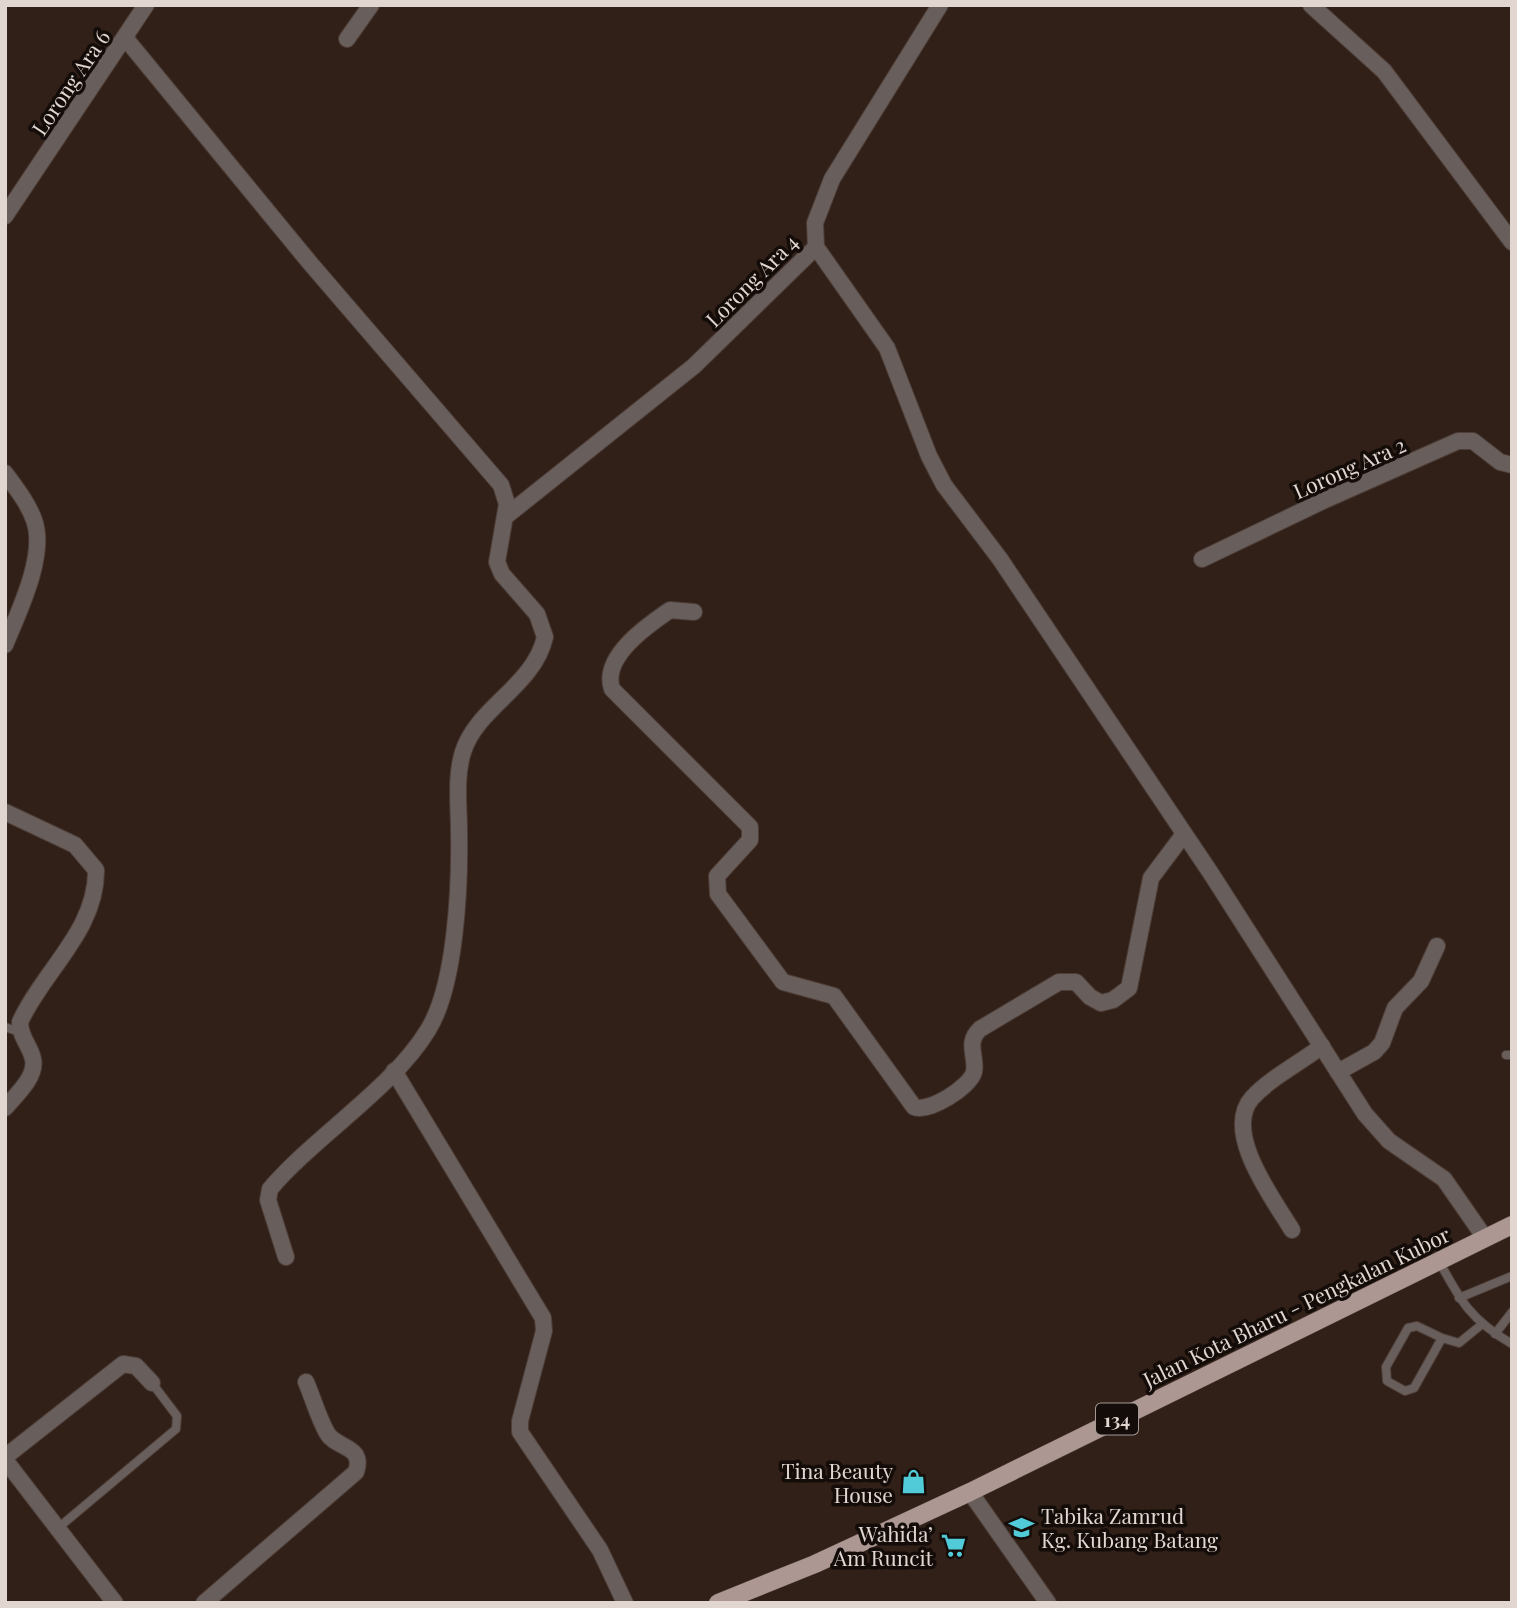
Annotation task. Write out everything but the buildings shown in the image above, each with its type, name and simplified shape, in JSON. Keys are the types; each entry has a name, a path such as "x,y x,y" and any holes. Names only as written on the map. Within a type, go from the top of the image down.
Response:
{"main road":[{"name":"Jalan Kota Bharu - Pengkalan Kubor","path":"718,1603 815,1564 970,1492 1512,1225"}],"street":[{"name":"Lorong Ara 6","path":"5,216 146,5"},
{"path":"347,39 371,5"},
{"name":"Lorong Ara 4","path":"505,517 694,366 816,247 816,223 832,179 940,5"},
{"path":"1311,5 1384,71 1512,242"},
{"path":"126,38 310,263 501,485 507,504 497,562 502,574 537,614 545,637 533,668 499,702 463,751 459,792 460,875 444,994 428,1030 394,1070 270,1189 268,1200 286,1257"},
{"path":"816,247 887,348 929,456 944,485 1000,559 1184,834 1365,1114 1389,1141 1444,1179 1485,1238"},
{"name":"Lorong Ara 2","path":"1202,559 1458,441 1473,441 1500,462 1512,465"},
{"path":"5,473 35,522 36,543 31,581 5,645"},
{"path":"694,612 670,610 628,640 611,674 612,689 750,827 750,841 717,876 718,894 783,982 834,996 914,1107 933,1107 970,1079 974,1066 972,1042 980,1029 1059,982 1076,982 1090,997 1101,1003 1113,1000 1129,988 1141,943 1150,883 1184,834"},
{"path":"5,812 75,845 88,857 96,870 96,886 78,932 13,1030 33,1058 33,1066 24,1086 5,1108"},
{"path":"1338,1072 1368,1055 1382,1043 1395,1007 1422,981 1437,946"},
{"path":"1292,1230 1243,1140 1243,1117 1248,1103 1258,1093 1322,1046"},
{"path":"394,1070 543,1318 544,1331 519,1429 600,1550 625,1603"},
{"path":"115,1603 5,1458 123,1364 136,1366 152,1383"},
{"path":"204,1603 356,1472 355,1454 330,1437 306,1382"},
{"path":"970,1492 1048,1603"}],"lane":[{"path":"1439,1261 1459,1298 1481,1325 1512,1344"},
{"path":"1459,1298 1512,1276"},
{"path":"1495,1334 1512,1312"},
{"path":"1442,1338 1414,1388 1405,1391 1387,1381 1386,1367 1408,1328 1417,1326 1458,1343 1481,1325"},
{"path":"58,1528 176,1429 177,1416 152,1383"}],"place":[{"name":"Tina Beauty House","path":"913,1482"},
{"name":"Tabika Zamrud Kg. Kubang Batang","path":"1021,1527"},
{"name":"Wahida’ Am Runcit","path":"953,1545"}]}
